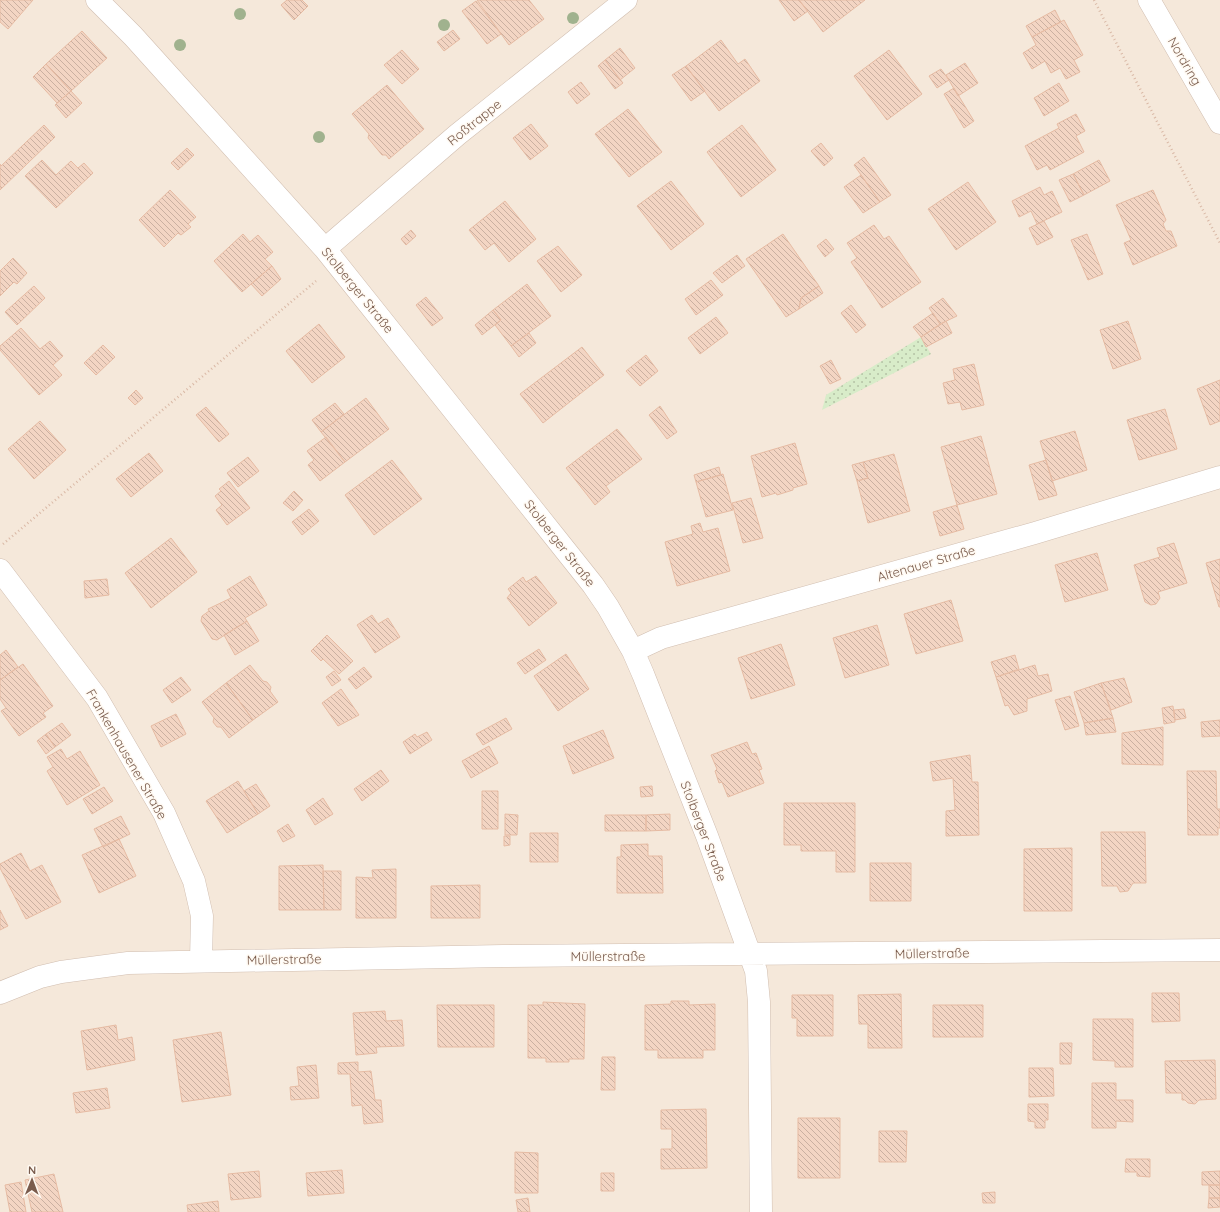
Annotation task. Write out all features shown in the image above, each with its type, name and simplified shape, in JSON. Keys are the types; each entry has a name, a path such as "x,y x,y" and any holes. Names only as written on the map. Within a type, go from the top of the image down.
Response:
{"street":[{"name":"Stolberger Straße","path":"97,0 133,36 331,257 593,585 633,651 707,836 756,971 759,1002 761,1212"},
{"name":"Roßtrappe","path":"331,257 457,135 626,0"},
{"name":"Nordring","path":"1150,0 1220,122"},
{"name":"Altenauer Straße","path":"633,651 661,638 1035,533 1220,477"},
{"name":"Frankenhausener Straße","path":"0,570 97,698 164,813 194,881 202,916 201,960"},
{"name":"Müllerstraße","path":"0,993 40,977 61,972 128,962 1220,950"}],"path":[{"path":"1094,0 1220,243"},
{"path":"0,546 331,257"}],"shaded area":[{"path":"0,0 1220,0 1220,1212 0,1212"}],"green space":[{"path":"921,337 931,354 822,410 826,395"}],"building":[{"path":"0,0 33,0 8,29 0,22"},
{"path":"287,0 302,0 308,6 294,20 281,5"},
{"path":"477,0 529,0 544,19 509,45"},
{"path":"779,0 799,0 808,11 794,21"},
{"path":"799,0 865,0 823,32"},
{"path":"476,1 501,34 487,44 462,11"},
{"path":"1055,10 1061,22 1032,37 1026,26"},
{"path":"1064,20 1083,55 1074,60 1080,72 1066,79 1060,68 1051,73 1045,61 1032,69 1023,53 1036,45 1032,37"},
{"path":"453,30 460,39 444,51 437,42"},
{"path":"82,31 107,58 71,91 46,64"},
{"path":"721,40 738,64 745,59 760,81 719,111 686,66"},
{"path":"620,48 635,68 620,80 605,60"},
{"path":"402,50 419,69 402,84 384,65"},
{"path":"889,50 922,94 887,120 854,76"},
{"path":"605,60 623,83 615,89 598,66"},
{"path":"965,63 978,83 958,96 946,75"},
{"path":"46,64 71,91 57,103 33,77"},
{"path":"686,66 705,91 691,101 672,75"},
{"path":"941,69 949,80 937,88 929,76"},
{"path":"581,82 590,94 577,104 568,92"},
{"path":"1059,83 1069,101 1044,116 1034,98"},
{"path":"387,85 424,129 389,159 386,155 382,155 368,138 369,134 352,114"},
{"path":"954,88 974,121 964,128 944,94"},
{"path":"71,91 82,103 66,118 55,105"},
{"path":"628,109 662,152 629,177 595,134"},
{"path":"1076,114 1085,131 1076,136 1084,152 1050,170 1047,165 1037,170 1025,146 1059,128 1057,124"},
{"path":"531,124 548,146 530,160 513,138"},
{"path":"44,125 55,137 0,190 0,164 1,166"},
{"path":"742,125 776,170 741,197 707,152"},
{"path":"821,143 833,158 824,166 811,151"},
{"path":"187,148 194,155 178,170 171,163"},
{"path":"864,157 891,195 880,202 854,165"},
{"path":"42,160 56,175 71,161 78,168 84,163 93,173 56,208 25,176"},
{"path":"1099,160 1110,181 1084,195 1073,174"},
{"path":"1073,174 1084,195 1070,202 1059,180"},
{"path":"861,175 880,202 863,213 844,187"},
{"path":"671,181 704,224 671,250 637,206"},
{"path":"968,182 996,222 956,250 928,209"},
{"path":"1040,187 1044,195 1052,191 1062,212 1037,224 1031,211 1019,217 1012,201"},
{"path":"170,190 196,217 188,224 191,227 181,235 178,233 164,247 139,220"},
{"path":"1153,190 1166,220 1163,224 1166,231 1171,231 1177,246 1133,265 1124,243 1131,240 1116,205"},
{"path":"505,201 536,239 509,262 494,243 485,250 469,230"},
{"path":"1044,221 1053,237 1037,245 1029,228"},
{"path":"874,225 884,239 889,236 921,282 882,308 851,262 857,258 847,243"},
{"path":"411,230 416,236 406,245 401,239"},
{"path":"243,234 250,242 258,235 273,252 265,259 272,266 242,292 214,261"},
{"path":"783,234 819,286 801,298 799,309 786,317 746,259"},
{"path":"1087,234 1103,274 1088,280 1071,240"},
{"path":"826,239 834,249 825,257 817,246"},
{"path":"558,246 582,275 561,292 537,261"},
{"path":"737,255 745,266 722,283 713,273"},
{"path":"13,258 27,273 17,284 14,282 0,296 0,271"},
{"path":"272,266 281,279 262,296 251,284"},
{"path":"711,280 723,295 696,315 685,299"},
{"path":"527,284 551,316 511,346 495,325 501,320 493,310"},
{"path":"34,286 45,298 17,325 5,312"},
{"path":"819,286 823,293 799,309 801,298"},
{"path":"426,297 443,318 432,326 416,305"},
{"path":"943,298 957,316 940,324 929,308"},
{"path":"851,305 866,325 856,333 841,313"},
{"path":"493,310 501,320 482,335 475,325"},
{"path":"933,313 940,324 921,337 913,327"},
{"path":"716,317 728,333 700,354 688,338"},
{"path":"946,321 952,333 926,347 921,337"},
{"path":"1128,321 1141,359 1113,369 1100,330"},
{"path":"319,324 345,357 312,383 286,351"},
{"path":"21,328 40,349 50,341 63,356 53,365 62,375 39,395 0,350 0,346"},
{"path":"529,333 536,343 519,357 511,346"},
{"path":"103,345 115,357 96,375 84,363"},
{"path":"582,347 604,375 543,423 520,394"},
{"path":"646,355 658,371 640,386 626,371"},
{"path":"831,360 841,379 830,384 820,366"},
{"path":"974,364 984,405 962,410 960,402 948,404 943,383 955,380 953,369"},
{"path":"1220,380 1220,421 1210,425 1197,389"},
{"path":"136,390 143,398 135,405 128,398"},
{"path":"366,398 389,429 345,462 321,432"},
{"path":"335,403 344,414 321,432 312,420"},
{"path":"660,406 677,432 667,439 649,415"},
{"path":"206,407 229,434 219,442 196,415"},
{"path":"1165,409 1177,449 1139,460 1127,420"},
{"path":"40,421 66,450 34,479 8,449"},
{"path":"617,429 642,459 606,486 610,492 595,505 566,468"},
{"path":"1075,431 1087,470 1052,481 1040,441"},
{"path":"981,436 997,494 957,505 941,447"},
{"path":"326,437 345,462 320,481 308,465 314,460 307,451"},
{"path":"795,443 807,484 777,495 776,493 762,497 751,456"},
{"path":"149,453 163,471 131,497 116,479"},
{"path":"894,454 910,511 868,523 857,481 868,478 863,462"},
{"path":"248,457 259,471 238,487 227,473"},
{"path":"392,460 422,499 374,535 345,495"},
{"path":"1046,460 1057,495 1039,500 1029,465"},
{"path":"863,462 868,478 857,481 852,465"},
{"path":"719,467 721,475 696,482 694,475"},
{"path":"723,474 733,510 706,517 696,482"},
{"path":"229,481 250,508 227,525 216,510 222,505 215,496 221,491 219,489"},
{"path":"294,491 303,500 293,511 283,503"},
{"path":"751,498 763,538 743,543 732,503"},
{"path":"957,505 964,529 940,536 933,512"},
{"path":"309,509 319,521 302,535 292,522"},
{"path":"700,523 703,532 718,528 730,571 677,586 665,542 693,534 691,526"},
{"path":"171,538 197,572 151,608 125,573"},
{"path":"1174,543 1187,583 1158,592 1160,598 1156,604 1151,605 1145,602 1134,565 1160,557 1157,548"},
{"path":"1097,553 1108,590 1065,602 1055,565"},
{"path":"1220,559 1220,607 1219,607 1206,563"},
{"path":"250,576 267,605 245,618 247,621 217,640 212,639 201,621 202,616 209,611 208,609 231,598 227,590"},
{"path":"536,576 557,603 529,626 507,598 511,593 508,589 523,577 526,582"},
{"path":"107,579 109,595 85,598 84,581"},
{"path":"951,600 963,641 916,654 904,614"},
{"path":"372,615 378,624 388,618 400,637 375,653 357,625"},
{"path":"247,621 259,641 235,655 224,635"},
{"path":"877,625 889,665 845,678 833,638"},
{"path":"327,635 353,661 339,674 323,659 321,661 311,651"},
{"path":"781,644 795,685 751,699 738,658"},
{"path":"539,649 546,660 525,674 517,663"},
{"path":"6,650 18,667 0,680 0,655"},
{"path":"566,654 589,689 558,711 534,676"},
{"path":"1015,655 1019,669 996,677 991,662"},
{"path":"23,664 53,706 43,713 46,717 19,736 1,711 6,708 0,699 0,680"},
{"path":"250,665 263,681 267,682 271,687 270,691 278,702 253,720 226,683"},
{"path":"1035,665 1038,676 1048,674 1052,691 1027,699 1027,711 1014,715 1008,705 1005,706 996,677"},
{"path":"364,667 372,677 356,689 348,679"},
{"path":"334,671 341,680 332,686 326,677"},
{"path":"181,677 191,690 172,703 163,690"},
{"path":"1124,678 1132,702 1111,710 1101,683"},
{"path":"226,683 253,720 229,738 221,727 217,727 213,722 214,718 202,702"},
{"path":"1101,683 1113,718 1084,723 1074,692"},
{"path":"341,689 359,715 338,726 322,703"},
{"path":"1070,696 1079,726 1065,730 1055,700"},
{"path":"1173,706 1175,722 1164,724 1162,708"},
{"path":"1184,709 1186,718 1175,720 1174,710"},
{"path":"176,714 186,734 161,747 151,726"},
{"path":"506,718 512,729 483,745 476,734"},
{"path":"1113,718 1116,732 1086,735 1084,723"},
{"path":"1220,720 1220,736 1202,737 1201,722"},
{"path":"62,723 71,735 55,747 46,734"},
{"path":"1163,727 1163,765 1122,764 1122,733"},
{"path":"603,730 614,758 573,774 563,746"},
{"path":"427,732 432,740 410,754 403,742 415,734 417,737"},
{"path":"46,734 55,747 46,754 37,741"},
{"path":"747,742 752,754 756,753 762,769 759,770 764,783 728,797 722,782 719,783 715,771 717,769 711,755"},
{"path":"489,746 498,763 471,778 462,761"},
{"path":"61,749 67,759 80,751 100,785 67,805 47,771 53,767 47,757"},
{"path":"970,755 972,782 978,782 979,835 946,836 946,811 955,810 953,778 933,781 930,762"},
{"path":"381,770 389,781 362,801 354,789"},
{"path":"1187,771 1216,771 1217,809 1220,809 1220,828 1218,828 1218,835 1188,835"},
{"path":"238,781 258,814 227,833 206,801"},
{"path":"256,784 270,806 258,814 244,791"},
{"path":"652,786 653,796 641,797 640,787"},
{"path":"104,787 113,801 92,814 83,799"},
{"path":"482,791 498,791 498,829 482,829"},
{"path":"323,798 333,814 315,825 306,810"},
{"path":"784,803 855,803 855,872 836,872 836,851 801,851 801,845 784,845"},
{"path":"505,814 518,815 517,835 505,835"},
{"path":"670,814 670,830 646,831 646,815"},
{"path":"605,815 646,815 646,831 605,831"},
{"path":"121,816 130,834 103,847 94,829"},
{"path":"288,824 295,836 283,842 277,831"},
{"path":"1101,832 1145,832 1146,883 1133,883 1128,891 1120,892 1117,886 1102,886"},
{"path":"530,833 558,833 558,862 530,862"},
{"path":"504,836 510,836 510,845 504,846"},
{"path":"119,839 136,876 99,893 82,855"},
{"path":"648,844 648,856 662,856 663,893 617,893 617,857 621,857 621,845"},
{"path":"1072,848 1072,911 1024,911 1024,849"},
{"path":"21,853 30,871 42,865 61,902 26,919 0,868 0,864"},
{"path":"870,863 911,863 911,901 870,901"},
{"path":"323,865 324,910 279,910 279,866"},
{"path":"396,869 396,918 356,918 356,877 373,878 372,870"},
{"path":"323,871 341,871 341,910 324,910"},
{"path":"480,885 480,918 431,918 431,886"},
{"path":"0,910 8,926 0,930"},
{"path":"1152,993 1179,993 1180,1021 1152,1022"},
{"path":"901,994 902,1048 868,1048 868,1024 859,1024 858,995"},
{"path":"792,995 833,995 833,1036 797,1036 797,1018 792,1018"},
{"path":"671,1001 689,1001 689,1005 715,1004 715,1050 703,1050 703,1058 658,1058 658,1050 645,1050 645,1005 671,1004"},
{"path":"543,1002 585,1004 584,1059 569,1059 569,1062 546,1062 546,1058 528,1058 528,1005 543,1005"},
{"path":"437,1005 494,1005 494,1047 438,1047"},
{"path":"933,1005 983,1005 983,1037 933,1037"},
{"path":"385,1011 386,1021 402,1020 404,1046 376,1047 377,1053 356,1055 353,1013"},
{"path":"1093,1019 1133,1019 1133,1067 1115,1067 1115,1061 1093,1060"},
{"path":"116,1025 118,1040 132,1037 135,1060 87,1070 81,1031"},
{"path":"221,1032 231,1095 182,1102 173,1040"},
{"path":"1060,1043 1072,1043 1071,1064 1060,1064"},
{"path":"602,1057 615,1057 615,1090 601,1090"},
{"path":"1215,1060 1216,1099 1199,1100 1195,1104 1182,1100 1182,1093 1166,1093 1165,1061"},
{"path":"358,1062 358,1072 371,1071 375,1100 381,1100 383,1122 364,1124 362,1105 352,1106 350,1074 338,1074 338,1063"},
{"path":"316,1065 319,1098 291,1100 290,1087 299,1086 297,1067"},
{"path":"1029,1068 1053,1068 1054,1096 1029,1097"},
{"path":"1092,1083 1116,1083 1116,1100 1133,1100 1133,1122 1116,1121 1116,1128 1092,1128"},
{"path":"107,1088 110,1108 76,1113 73,1093"},
{"path":"1028,1104 1048,1104 1048,1120 1045,1120 1045,1128 1035,1128 1035,1122 1028,1121"},
{"path":"706,1109 707,1168 661,1169 661,1149 672,1149 672,1129 661,1129 661,1110"},
{"path":"798,1118 840,1118 840,1178 798,1178"},
{"path":"879,1131 907,1131 906,1162 879,1162"},
{"path":"515,1152 538,1153 538,1193 515,1193"},
{"path":"1126,1159 1150,1159 1150,1177 1137,1176 1137,1172 1125,1172"},
{"path":"342,1170 344,1193 308,1196 306,1173"},
{"path":"259,1171 261,1197 231,1200 228,1174"},
{"path":"1220,1171 1220,1185 1202,1185 1202,1172"},
{"path":"601,1173 614,1173 614,1191 601,1191"},
{"path":"54,1174 63,1212 32,1212 25,1180"},
{"path":"21,1182 26,1212 10,1212 5,1185"},
{"path":"1209,1185 1220,1185 1220,1198 1209,1198"},
{"path":"995,1192 995,1203 983,1203 982,1193"},
{"path":"528,1198 530,1212 518,1212 516,1200"},
{"path":"1209,1198 1220,1198 1220,1207 1208,1208"},
{"path":"218,1201 219,1212 188,1212 187,1205"}]}
